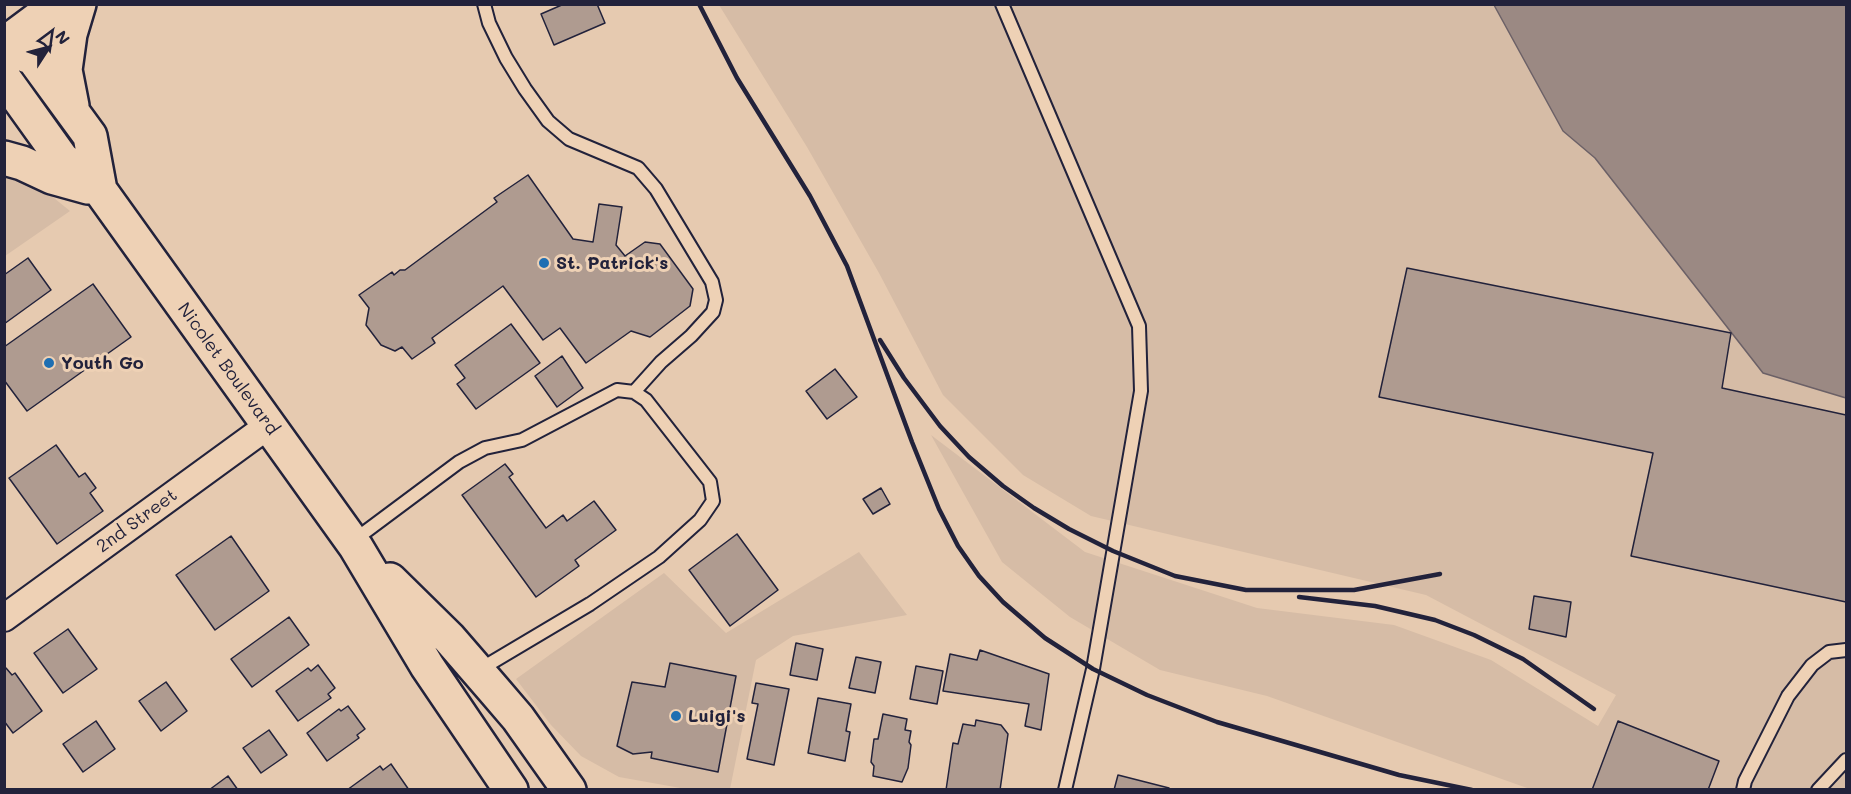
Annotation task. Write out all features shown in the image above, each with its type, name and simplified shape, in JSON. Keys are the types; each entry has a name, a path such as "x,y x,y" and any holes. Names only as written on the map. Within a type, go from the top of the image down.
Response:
{"main road":[{"path":"4,41 15,36 58,4"},
{"path":"74,113 65,70 70,34 79,4"},
{"name":"Nicolet Boulevard","path":"4,47 33,58 90,136 100,190"},
{"name":"Nicolet Boulevard","path":"4,78 62,159 100,190 269,425 354,544 428,666 512,789"},
{"path":"4,158 22,163 52,177 100,190"},
{"name":"Nicolet Boulevard","path":"354,544 449,638 478,671 518,718 569,789"}],"street":[{"name":"2nd Street","path":"4,618 269,425"}],"lane":[{"path":"484,4 489,22 506,57 525,89 549,121 569,139 638,168 656,189 712,282 716,300 713,312 691,336 661,362 634,392"},
{"path":"1002,4 1139,326 1141,392 1093,669 1065,789"},
{"path":"354,544 459,462 485,448 522,440 617,390 634,392 646,400 710,482 713,501 700,520 659,557 590,604 478,671"},
{"path":"1743,789 1788,696 1812,664 1829,652 1846,650"},
{"path":"1818,789 1846,760"}],"shaded area":[{"path":"719,5 1494,5 1562,130 1595,158 1763,373 1846,398 1846,789 1530,789 1267,696 1160,670 1070,617 1002,562 931,435 1085,552 1257,608 1394,625 1491,660 1598,726 1616,695 1426,595 1091,516 1023,475 943,395 879,273 807,147"},
{"path":"1494,5 1846,5 1846,398 1763,373 1595,158 1563,131"},
{"path":"4,172 29,181 70,211 5,256"},
{"path":"859,552 907,615 793,636 756,660 730,789 686,789 619,777 581,756 551,725 516,679 664,573 726,633"}],"building":[{"path":"564,4 597,4 605,23 554,45 541,14"},
{"name":"St. Patrick's","path":"528,175 573,239 593,242 599,204 622,207 616,245 625,256 645,242 660,244 693,289 690,306 650,337 631,331 586,363 560,328 543,340 503,286 432,338 435,343 412,359 402,347 395,351 381,345 366,325 369,308 359,295 392,272 394,275 400,270 405,270 497,202 494,198"},
{"path":"28,258 51,290 4,324 4,275"},
{"path":"1407,268 1731,333 1722,388 1846,415 1846,602 1631,556 1653,453 1379,397"},
{"name":"Youth Go","path":"93,284 131,337 27,411 4,380 4,347"},
{"path":"511,324 540,363 476,409 457,384 465,378 455,365"},
{"path":"562,356 583,388 557,407 535,376"},
{"path":"835,369 857,397 827,419 806,391"},
{"path":"56,445 79,477 85,473 96,488 90,493 103,511 57,544 9,478"},
{"path":"505,464 513,474 509,477 546,528 563,515 567,521 594,501 616,530 575,560 579,566 536,597 462,495"},
{"path":"881,488 890,504 873,514 863,499"},
{"path":"737,534 778,590 730,626 689,570"},
{"path":"231,536 269,591 215,630 176,575"},
{"path":"1534,596 1571,602 1566,637 1529,629"},
{"path":"289,617 309,645 252,687 231,659"},
{"path":"68,629 97,669 63,693 34,653"},
{"path":"796,643 823,649 817,680 790,675"},
{"path":"980,650 1049,674 1041,730 1025,726 1029,704 943,691 950,654 977,660"},
{"path":"856,657 881,662 875,693 849,688"},
{"name":"Luigi's","path":"670,663 736,676 718,772 651,758 652,752 633,754 617,746 632,682 665,687"},
{"path":"318,665 335,688 328,694 331,698 298,721 276,691 308,668 311,671"},
{"path":"916,666 943,671 937,704 910,699"},
{"path":"6,668 12,675 15,673 42,711 13,733 4,721 4,669"},
{"path":"166,682 187,711 161,731 139,701"},
{"path":"756,683 789,689 774,765 747,759 758,704 752,703"},
{"path":"818,698 851,704 846,731 850,732 845,761 808,753"},
{"path":"348,706 365,729 357,735 359,738 327,761 307,733 339,709 341,711"},
{"path":"883,714 907,719 905,730 911,731 908,768 902,782 873,776 874,766 871,762 874,739 878,739"},
{"path":"976,720 1001,725 1008,734 1000,790 946,790 953,743 958,744 963,724 975,726"},
{"path":"96,721 115,749 83,772 63,744"},
{"path":"1618,721 1719,761 1708,790 1592,790"},
{"path":"269,730 287,755 261,773 243,748"},
{"path":"391,764 409,790 347,790 380,766 383,770"},
{"path":"1118,775 1169,788 1169,790 1114,790"},
{"path":"228,776 238,790 209,790"}],"railway":[{"path":"699,4 737,78 810,196 847,266 939,509 958,546 979,576 1003,602 1045,638 1093,669 1147,695 1217,722 1399,775 1472,790"},
{"path":"880,340 904,378 940,426 969,457 1003,486 1034,508 1113,551 1175,576 1246,590 1354,590 1440,574"},
{"path":"1299,597 1375,606 1435,620 1474,635 1523,659 1594,709"}],"place":[{"name":"St. Patrick's","path":"544,263"},
{"name":"Youth Go","path":"49,363"},
{"name":"Luigi's","path":"676,716"}]}
